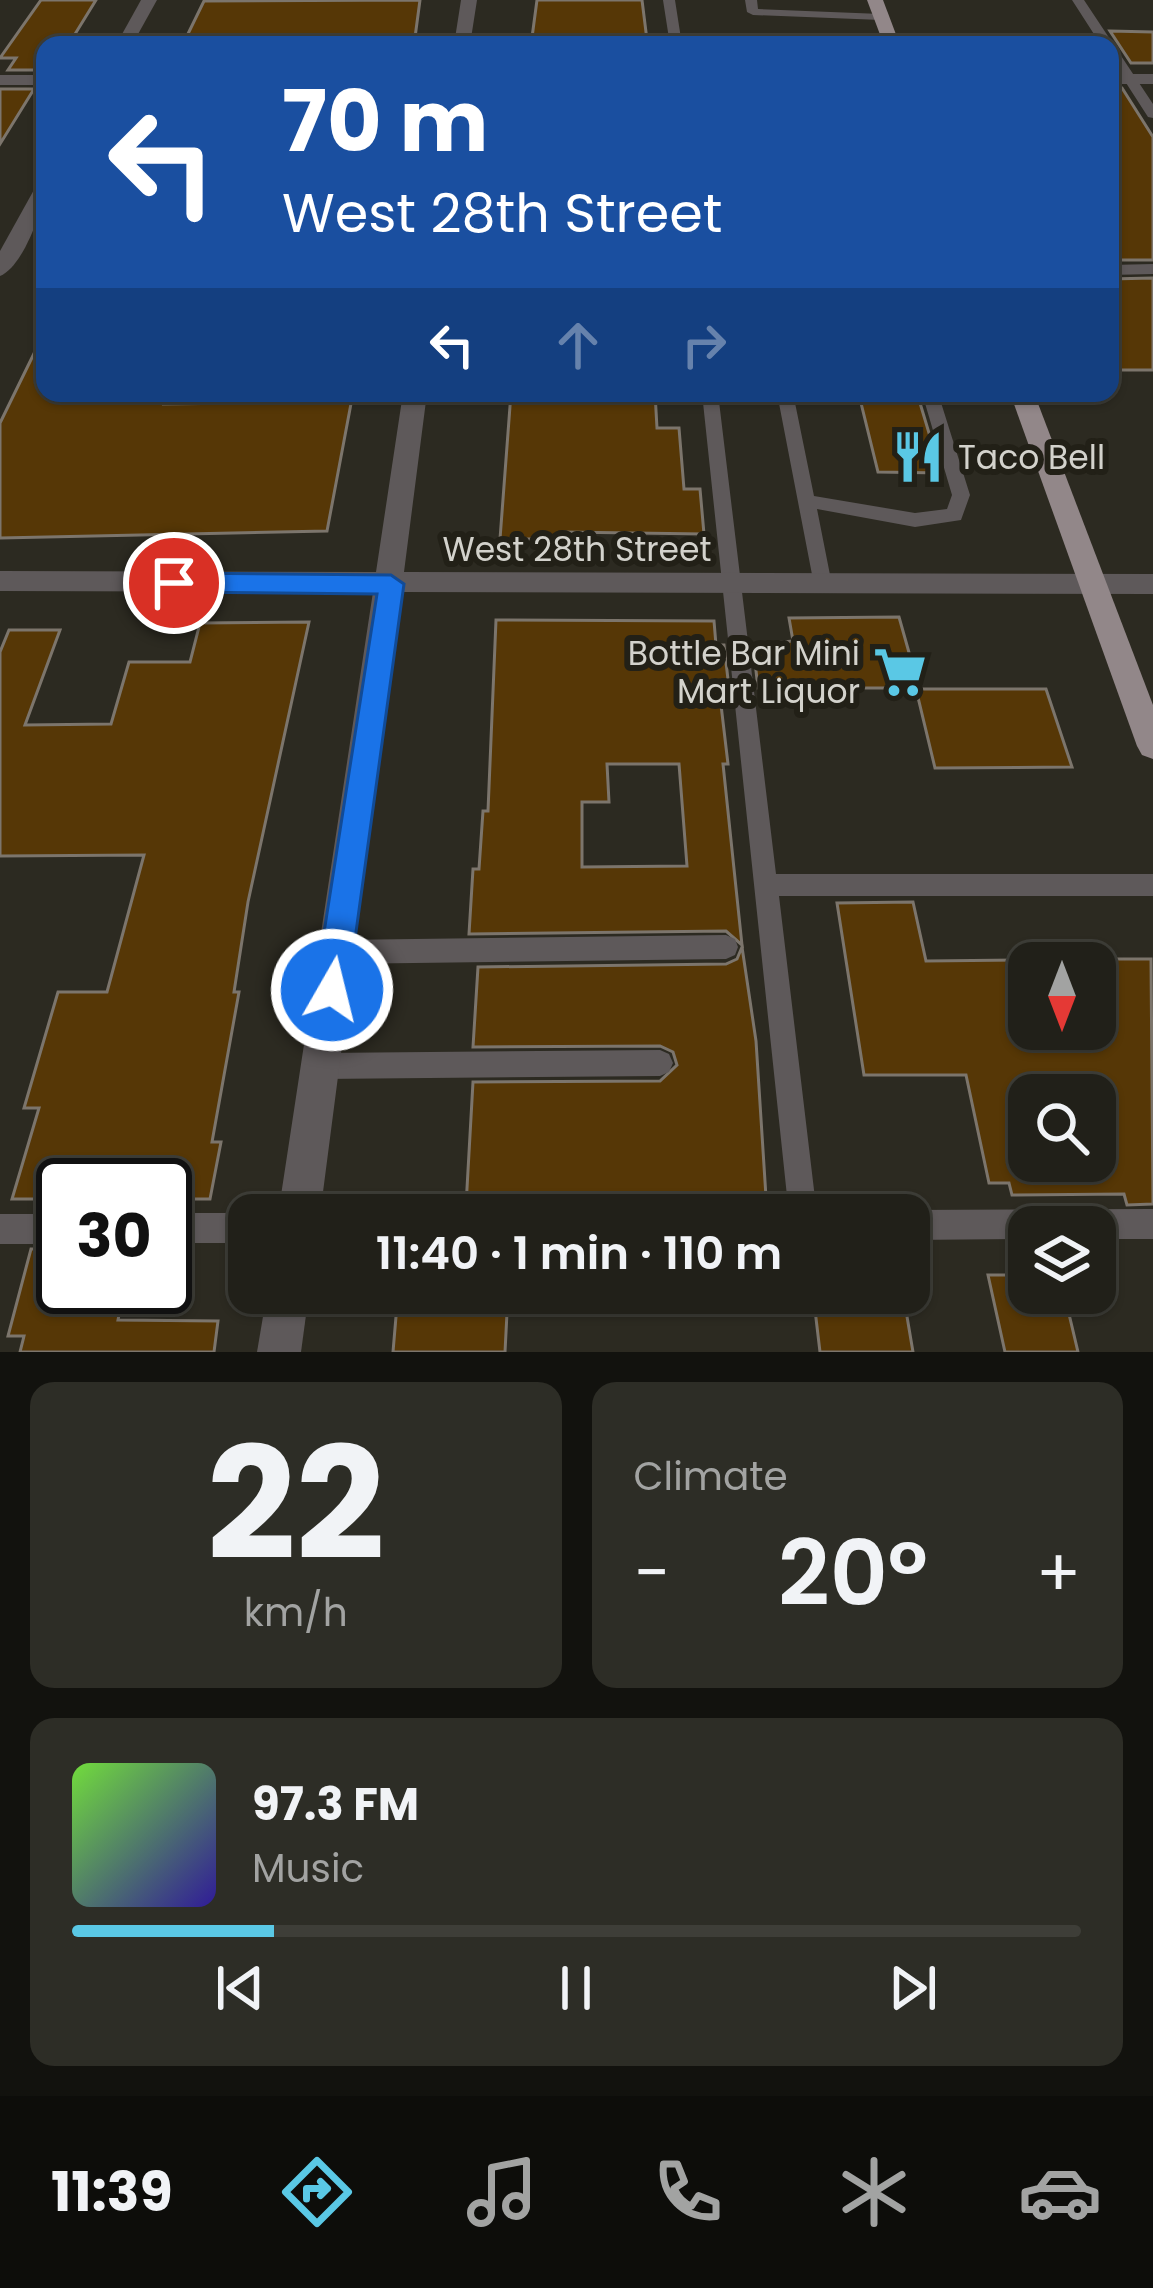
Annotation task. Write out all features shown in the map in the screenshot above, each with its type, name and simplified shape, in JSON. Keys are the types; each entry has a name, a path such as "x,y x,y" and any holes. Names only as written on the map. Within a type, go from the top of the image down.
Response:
{"main road":[{"path":"1025,402 1153,746"}],"street":[{"path":"129,36 149,0"},
{"path":"463,36 469,0"},
{"path":"1120,79 1153,79"},
{"path":"0,80 36,80"},
{"path":"0,270 36,204"},
{"path":"302,1194 414,402"},
{"name":"West 28th Street","path":"0,581 1153,584"},
{"path":"279,1352 285,1314"}],"lane":[{"path":"669,0 675,36"},
{"path":"751,0 753,12 878,9"},
{"path":"1078,0 1102,36"},
{"path":"1120,79 1153,115"},
{"path":"1119,270 1153,269"},
{"path":"711,402 728,586 801,1194"},
{"path":"787,402 822,585"},
{"path":"805,501 915,520 954,515 961,495 933,402"},
{"path":"764,885 1153,885"},
{"path":"337,952 726,947"},
{"path":"321,1066 660,1063"},
{"path":"930,1225 1153,1224"},
{"path":"192,1228 228,1228"},
{"path":"0,1229 36,1229"}],"building":[{"path":"41,0 96,0 74,36 36,36 36,70 8,70 16,58 0,58"},
{"path":"420,0 415,36 187,36 204,1"},
{"path":"537,0 642,0 646,36 532,36"},
{"path":"1110,31 1153,32 1153,63 1131,63 1119,36"},
{"path":"1119,88 1153,137 1153,260 1119,260"},
{"path":"0,89 34,89 0,144"},
{"path":"1153,278 1153,370 1119,370 1119,279"},
{"path":"36,349 36,402 351,402 327,531 0,538 0,423"},
{"path":"510,402 656,402 657,428 679,428 684,489 700,489 704,534 564,532 564,539 500,539"},
{"path":"861,403 920,403 941,473 878,472"},
{"path":"899,617 919,688 758,688 753,645 793,641 789,618"},
{"path":"496,620 714,621 716,645 724,645 729,688 719,688 742,945 726,931 469,934 473,869 479,869 483,811 488,811","holes":["607,764 679,764 687,866 582,867 582,802 609,802"]},
{"path":"309,622 248,902 234,992 239,992 212,1142 221,1142 210,1199 192,1199 192,1158 36,1158 36,1199 12,1199 39,1108 24,1108 58,992 107,992 144,855 0,856 0,652 9,630 60,630 25,725 111,724 129,662 190,662 200,623"},
{"path":"916,689 1046,689 1072,767 935,768"},
{"path":"913,902 926,961 1008,960 1008,1050 1116,1050 1116,959 1151,959 1153,1204 1127,1205 1124,1194 1012,1195 1009,1183 989,1183 966,1075 864,1075 837,903"},
{"path":"742,947 756,1041 766,1194 467,1194 473,1082 660,1081 677,1065 673,1052 660,1046 473,1047 478,967 726,964 737,959"},
{"path":"31,1249 36,1249 36,1314 218,1321 214,1352 20,1352 24,1336 8,1336"},
{"path":"988,1275 1008,1275 1008,1314 1069,1314 1078,1352 1005,1352"},
{"path":"396,1314 507,1314 505,1352 393,1352"},
{"path":"815,1314 907,1314 913,1352 820,1352"}],"place":[{"name":"Taco Bell","path":"918,457"},
{"name":"Bottle Bar Mini Mart Liquor","path":"900,672"}],"route":[{"path":"174,583 391,584 332,990"}]}
